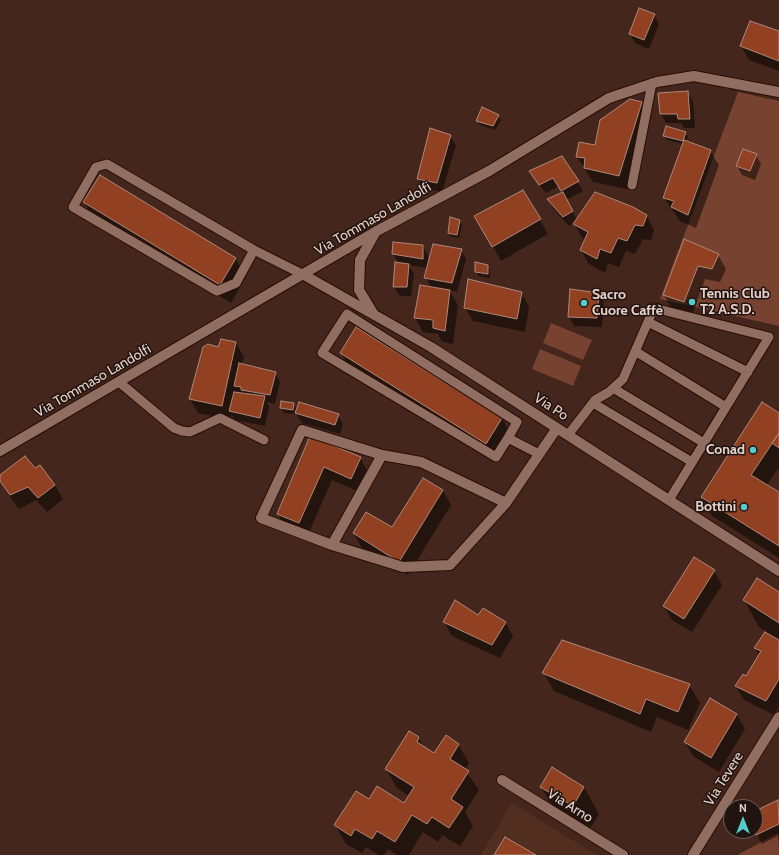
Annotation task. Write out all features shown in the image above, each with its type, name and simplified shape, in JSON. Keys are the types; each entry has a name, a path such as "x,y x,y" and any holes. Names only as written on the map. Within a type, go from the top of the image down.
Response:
{"street":[{"name":"Via Tommaso Landolfi","path":"0,451 376,232 489,171 610,98 652,83 694,76 779,92"},
{"path":"374,315 358,290 360,260 376,232"},
{"name":"Via Po","path":"304,275 430,347 779,571"},
{"path":"506,503 421,462 382,455 302,430 261,518 332,544 403,566 450,565 506,503 557,428"},
{"path":"332,544 382,455"},
{"name":"Via Tevere","path":"693,855 779,717"},
{"name":"Via Arno","path":"502,780 623,855"}],"lane":[{"path":"632,185 652,83"},
{"path":"254,250 236,283 217,291 73,207 96,168 107,164 254,250 304,275"},
{"path":"568,435 593,403 623,379 654,308 769,337 669,500"},
{"path":"347,314 517,422 508,438 496,457 322,353 347,314"},
{"path":"648,322 748,372"},
{"path":"635,351 726,407"},
{"path":"119,382 174,428 190,432 220,418 264,440"},
{"path":"613,388 704,442"},
{"path":"593,403 692,462"},
{"path":"508,438 539,454"}],"shaded area":[{"path":"738,92 779,101 779,326 660,299"},
{"path":"551,323 592,340 583,360 543,343"},
{"path":"540,349 581,366 573,386 532,369"},
{"path":"512,803 597,855 481,855"},
{"path":"778,833 779,855 739,855 739,854"}],"building":[{"path":"639,8 655,14 644,40 629,34"},
{"path":"750,21 779,31 779,61 740,46"},
{"path":"688,91 690,119 678,119 677,114 660,114 658,93"},
{"path":"630,99 642,102 619,176 584,168 585,158 576,157 579,142 595,145 600,120"},
{"path":"482,107 499,115 493,126 476,121"},
{"path":"666,126 686,132 683,141 663,136"},
{"path":"430,128 451,135 437,183 417,179"},
{"path":"684,140 711,150 688,215 671,207 674,201 663,198"},
{"path":"743,149 757,154 750,171 736,166"},
{"path":"562,156 579,181 561,191 553,178 539,185 529,171"},
{"path":"100,175 236,258 220,285 83,202"},
{"path":"523,190 541,219 492,247 474,216"},
{"path":"563,192 573,211 563,217 547,199"},
{"path":"595,192 633,207 647,215 643,226 635,225 627,241 618,238 611,253 600,249 597,259 580,250 588,232 573,224"},
{"path":"450,217 460,220 457,235 448,233"},
{"path":"684,239 719,254 712,269 698,266 684,302 663,295"},
{"path":"393,242 423,245 423,259 392,254"},
{"path":"433,244 462,249 452,283 424,278"},
{"path":"395,262 409,264 407,287 393,287"},
{"path":"475,262 488,265 488,274 475,272"},
{"path":"468,279 522,292 517,319 464,308"},
{"path":"420,285 450,290 445,331 433,328 433,320 414,318"},
{"path":"570,289 599,293 597,318 568,317"},
{"path":"356,327 502,418 486,444 340,353"},
{"path":"221,339 236,342 222,406 189,399 203,347 208,344 218,347"},
{"path":"239,363 276,372 270,395 241,390 241,387 234,386"},
{"path":"234,392 265,396 260,418 229,411"},
{"path":"281,401 294,403 293,410 280,408"},
{"path":"299,402 339,414 335,425 295,413"},
{"path":"762,402 779,413 779,433 751,475 779,492 779,546 701,497"},
{"path":"779,433 779,448 772,443"},
{"path":"310,436 361,457 351,479 324,467 299,523 277,514"},
{"path":"25,456 35,468 40,465 55,485 38,498 28,487 10,495 0,481 0,475"},
{"path":"423,478 443,490 399,562 353,533 366,512 392,527"},
{"path":"694,557 715,570 684,619 663,606"},
{"path":"757,578 779,592 779,623 743,600"},
{"path":"455,600 478,615 483,608 506,622 492,645 443,622"},
{"path":"765,632 779,640 779,679 766,701 735,686 743,674 746,676 761,651 754,648"},
{"path":"562,640 690,684 678,712 646,699 640,714 542,673"},
{"path":"710,698 737,714 711,758 684,742"},
{"path":"409,731 419,737 417,742 434,753 446,735 459,744 450,759 469,771 451,799 463,807 449,828 432,817 427,824 412,815 395,842 377,831 372,839 355,829 351,836 334,825 356,791 369,799 377,786 404,803 414,787 385,769"},
{"path":"552,767 584,787 573,806 540,787"},
{"path":"778,800 779,824 763,832 763,807"},
{"path":"505,837 536,855 494,855"}],"place":[{"name":"Tennis Club T2 A.S.D.","path":"692,302"},
{"name":"Sacro Cuore Caffè","path":"584,303"},
{"name":"Conad","path":"753,450"},
{"name":"Bottini","path":"744,507"}]}
